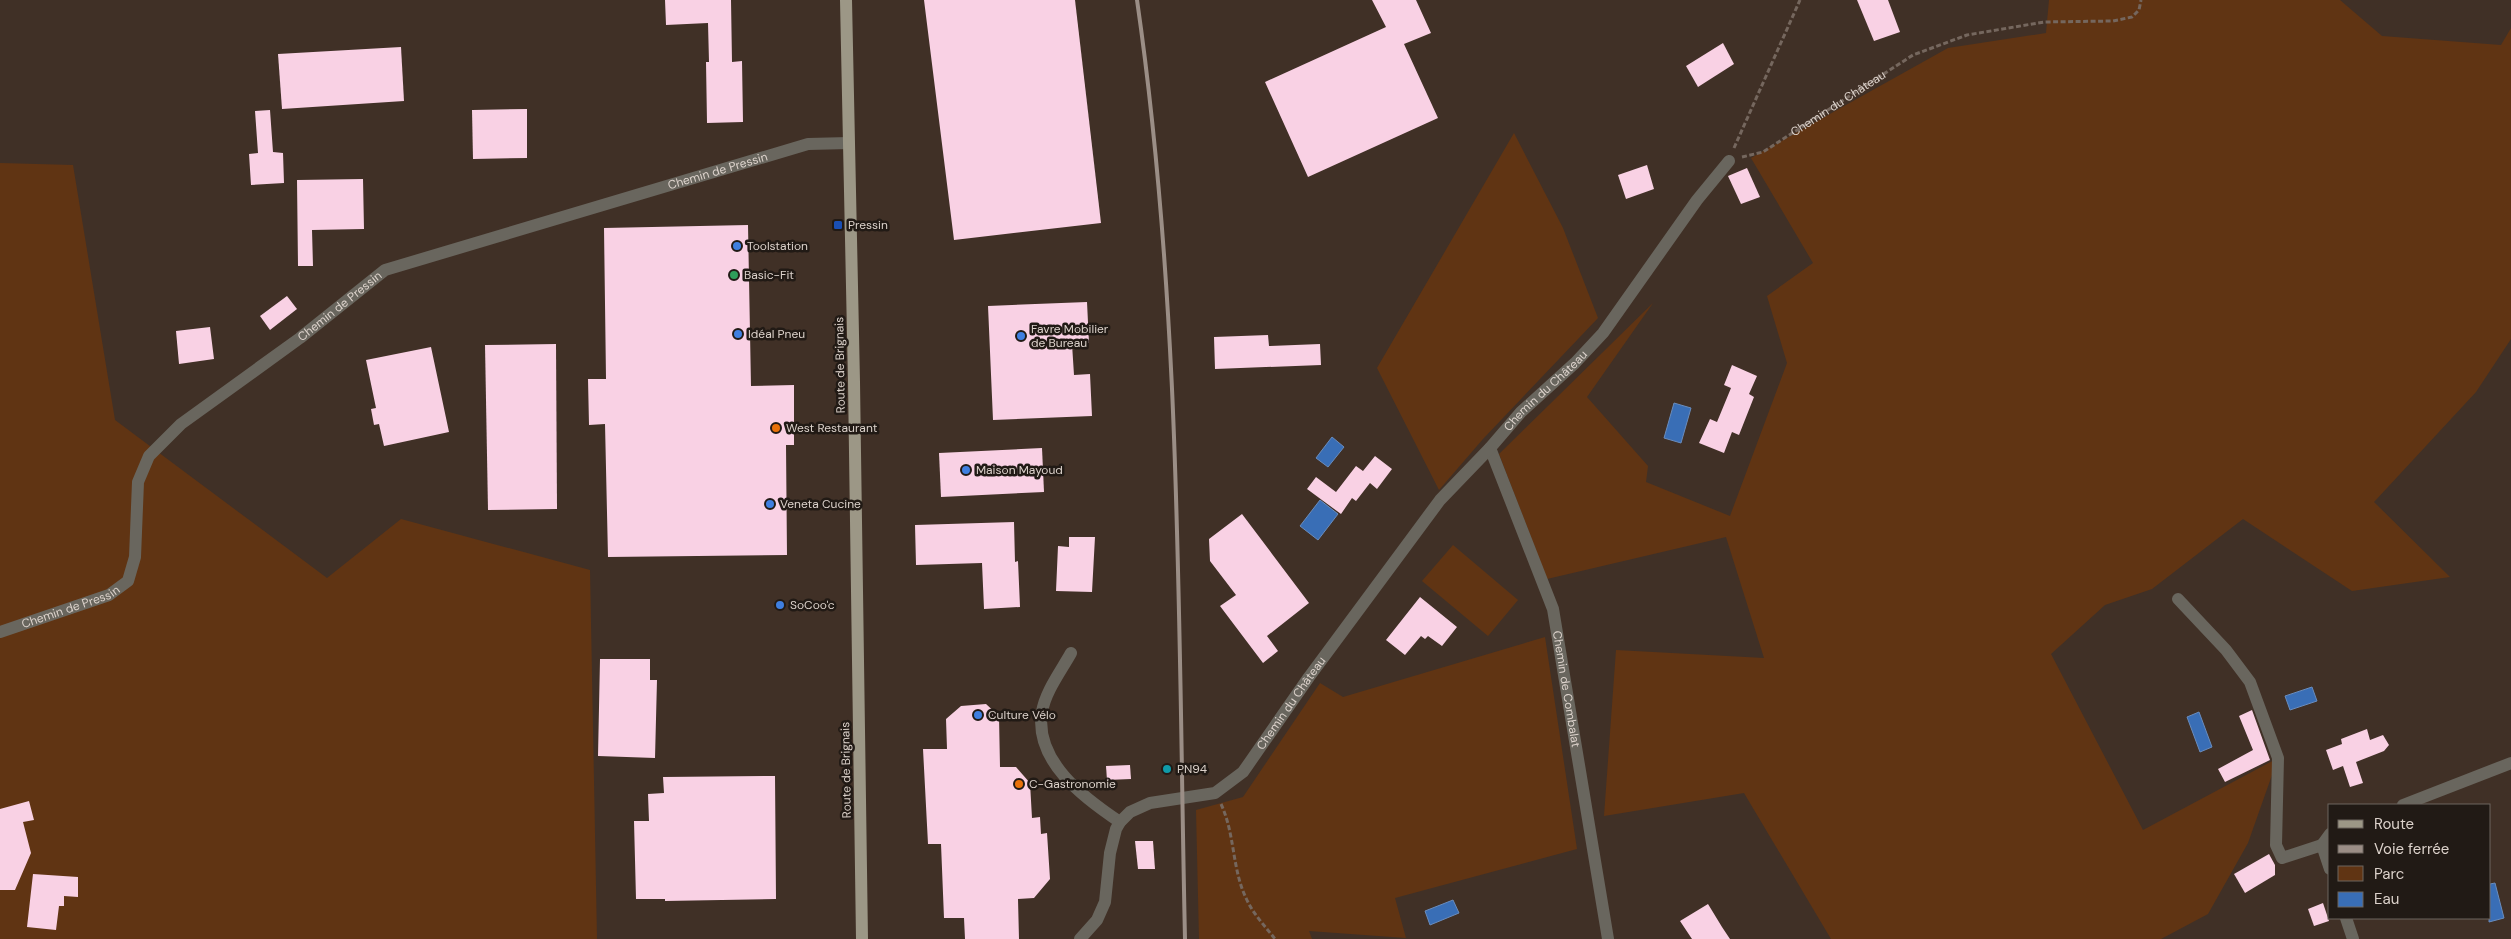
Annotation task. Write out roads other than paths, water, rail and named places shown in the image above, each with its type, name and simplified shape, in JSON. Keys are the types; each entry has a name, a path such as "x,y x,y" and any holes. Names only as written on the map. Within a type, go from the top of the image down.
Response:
{"main road":[{"name":"Route de Brignais","path":"846,0 862,939"}],"street":[{"name":"Chemin de Pressin","path":"0,632 109,595 128,580 135,557 138,482 149,456 181,424 300,338 385,270 808,144 849,143"},
{"name":"Chemin du Château","path":"1120,822 1130,812 1150,803 1215,793 1236,778 1253,759 1308,677 1440,500 1490,448 1521,412 1575,364 1603,333 1697,200 1729,161"},
{"name":"Chemin de Combalat","path":"1490,448 1553,609 1608,939"},
{"path":"2178,599 2226,650 2250,682 2278,758 2276,845 2282,858 2322,845 2328,837"},
{"path":"1071,653 1042,711 1041,735 1053,760 1068,780 1093,804 1120,822 1116,829 1110,853 1105,902 1097,920 1080,939"},
{"path":"2406,804 2511,763"},
{"path":"2322,845 2328,863"},
{"path":"2346,919 2354,939"}],"water":[{"path":"1674,403 1691,408 1681,443 1664,438"},
{"path":"1332,437 1344,447 1328,467 1316,458"},
{"path":"1320,500 1338,514 1318,540 1300,526"},
{"path":"2312,687 2317,701 2290,710 2285,696"},
{"path":"2199,712 2212,747 2200,752 2187,717"},
{"path":"2495,883 2504,918 2489,922 2489,919 2491,919 2491,884"},
{"path":"1453,900 1459,913 1430,925 1425,911"}],"railway":[{"path":"1137,0 1152,117 1170,351 1179,586 1185,939"}],"place":[{"name":"Pressin","path":"838,225"},
{"name":"Toolstation","path":"737,246"},
{"name":"Basic-Fit","path":"734,275"},
{"name":"Idéal Pneu","path":"738,334"},
{"name":"Favre Mobilier de Bureau","path":"1021,336"},
{"name":"West Restaurant","path":"776,428"},
{"name":"Maison Mayoud","path":"966,470"},
{"name":"Veneta Cucine","path":"770,504"},
{"name":"SoCoo'c","path":"780,605"},
{"name":"Culture Vélo","path":"978,715"},
{"name":"PN94","path":"1167,769"},
{"name":"C-Gastronomie","path":"1019,784"}]}
